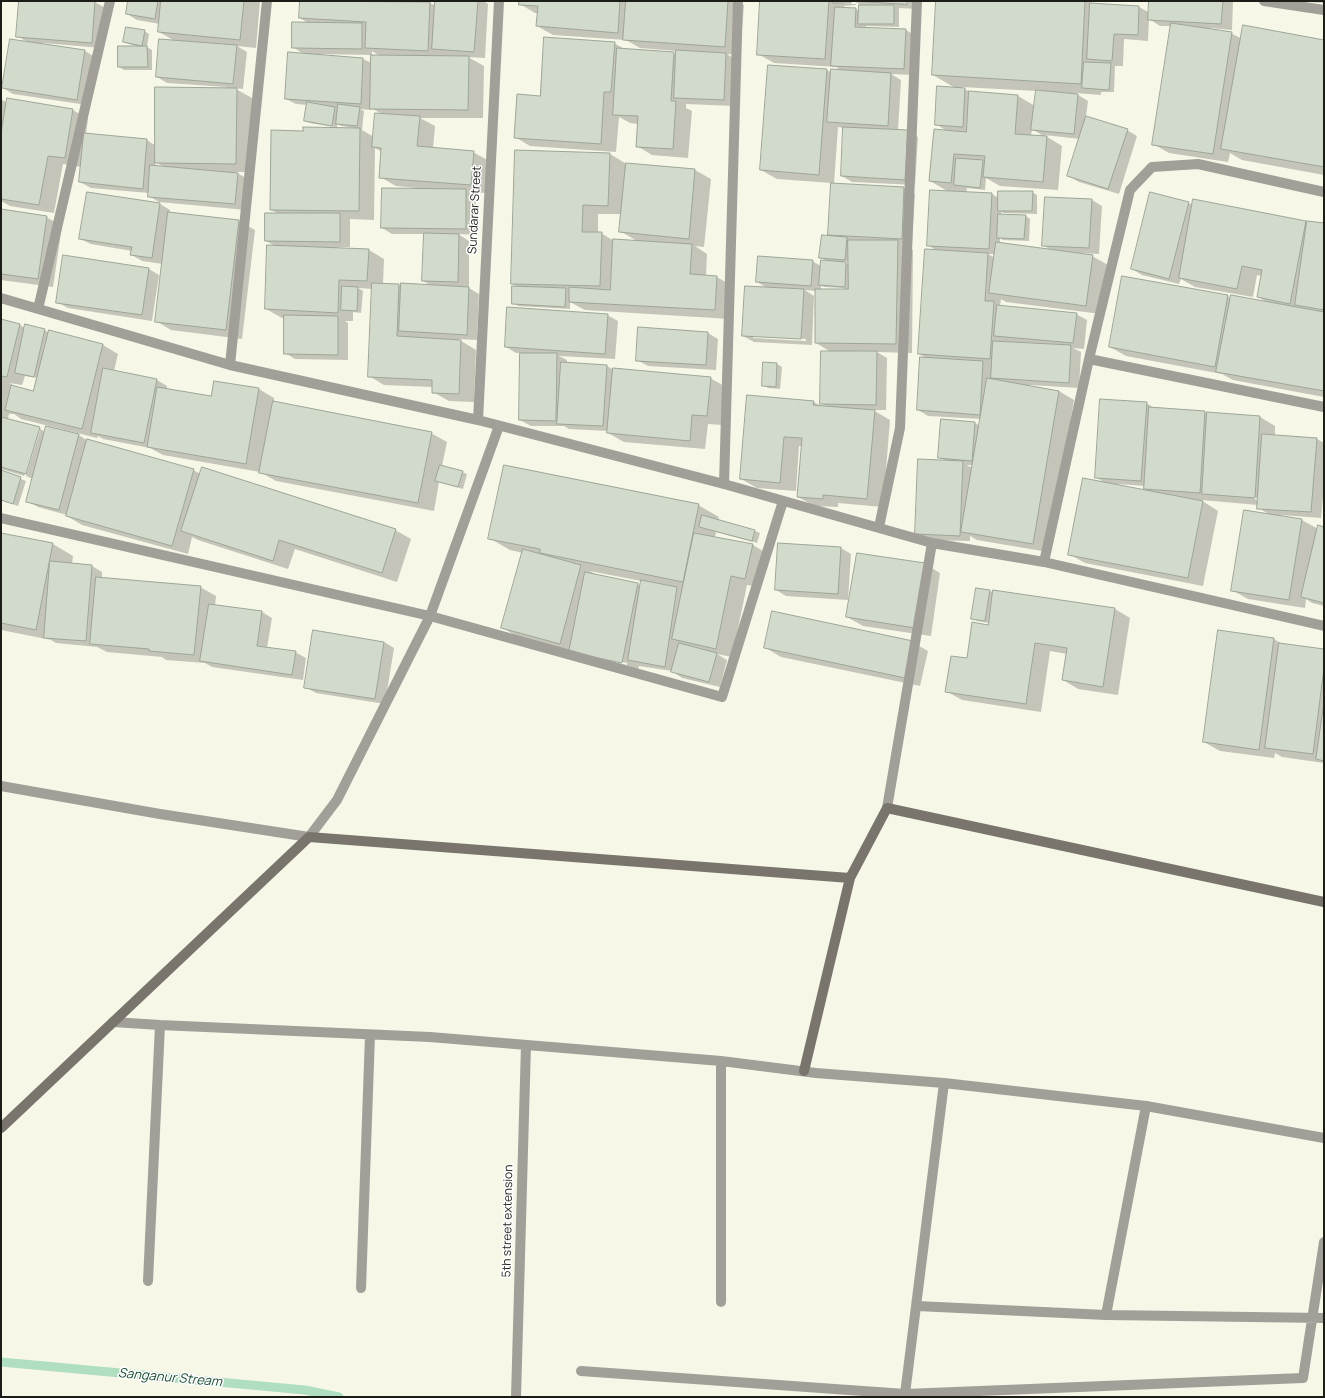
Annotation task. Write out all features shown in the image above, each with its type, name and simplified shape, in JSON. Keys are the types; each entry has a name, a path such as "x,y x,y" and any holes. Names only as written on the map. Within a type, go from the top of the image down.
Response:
{"street":[{"path":"38,309 110,1"},
{"path":"230,365 267,1"},
{"name":"Sundarar Street","path":"478,420 498,1"},
{"path":"724,484 738,1"},
{"path":"878,527 900,428 917,1"},
{"path":"1264,1 1324,10"},
{"path":"1044,562 1130,190 1152,167 1198,164 1324,192"},
{"path":"1,298 230,365 478,420 724,484 932,543 1044,562 1324,626"},
{"path":"1090,359 1324,407"},
{"path":"1,1128 309,837 336,800 430,616 498,426"},
{"path":"1,518 430,616 722,698 783,501"},
{"path":"804,1071 850,878 887,808 932,543"},
{"path":"1,786 167,815 309,837 850,878"},
{"path":"887,808 1324,902"},
{"path":"113,1022 160,1026 430,1037 720,1061 816,1073 944,1083 1146,1106 1324,1138"},
{"path":"148,1281 160,1026"},
{"path":"361,1288 370,1035"},
{"name":"5th street extension","path":"516,1397 526,1045"},
{"path":"720,1061 721,1302"},
{"path":"905,1394 944,1083"},
{"path":"1106,1315 1146,1106"},
{"path":"581,1371 905,1394 1303,1378 1324,1242"},
{"path":"916,1306 1106,1315 1324,1318"}],"building":[{"path":"19,1 95,1 92,43 16,37"},
{"path":"128,1 158,1 155,19 126,14"},
{"path":"161,1 244,1 240,40 158,32"},
{"path":"300,1 430,2 428,51 365,48 366,22 299,18"},
{"path":"435,1 478,1 474,52 432,49"},
{"path":"519,1 620,1 618,33 536,26 538,6 519,5"},
{"path":"626,1 728,1 725,47 623,40"},
{"path":"760,1 829,1 825,59 757,55"},
{"path":"833,1 851,1 851,3 833,3"},
{"path":"852,1 907,1 907,4"},
{"path":"936,1 1085,1 1081,84 932,75"},
{"path":"1149,1 1223,1 1221,24 1148,20"},
{"path":"1090,3 1139,6 1138,35 1114,34 1112,61 1087,59"},
{"path":"859,5 894,5 894,24 858,24"},
{"path":"835,7 856,8 855,27 906,29 904,69 831,66"},
{"path":"292,22 362,23 362,49 292,48"},
{"path":"1171,23 1232,32 1213,154 1152,145"},
{"path":"1243,25 1324,40 1324,167 1221,149"},
{"path":"126,27 145,30 142,46 123,42"},
{"path":"544,37 615,42 611,92 604,92 601,144 514,138 517,94 540,96"},
{"path":"10,39 85,50 77,100 2,88"},
{"path":"159,39 237,45 233,84 156,77"},
{"path":"118,46 147,46 148,67 118,67"},
{"path":"617,48 674,52 671,101 676,101 673,149 636,147 638,116 613,115"},
{"path":"676,50 726,53 724,100 674,98"},
{"path":"288,52 363,58 361,104 285,99"},
{"path":"371,55 469,56 468,110 370,109"},
{"path":"1084,62 1111,63 1109,90 1082,88"},
{"path":"768,65 827,69 819,175 760,170"},
{"path":"831,69 891,73 888,126 827,122"},
{"path":"937,86 965,88 963,127 935,125"},
{"path":"155,87 237,88 236,164 155,163"},
{"path":"1036,90 1078,94 1074,134 1031,130"},
{"path":"969,91 1018,95 1015,134 1047,136 1043,182 983,177 985,156 954,154 951,183 929,181 934,129 966,132"},
{"path":"7,98 73,109 65,158 48,156 39,205 1,199 1,134"},
{"path":"307,102 335,107 332,126 304,121"},
{"path":"338,104 360,107 357,126 336,124"},
{"path":"375,113 420,116 417,146 474,151 471,185 379,178 381,148 372,147"},
{"path":"1086,116 1128,129 1108,189 1067,176"},
{"path":"303,127 360,128 359,211 270,210 271,130 303,131"},
{"path":"843,127 908,130 905,180 841,176"},
{"path":"84,133 147,139 143,189 79,182"},
{"path":"515,150 610,153 608,206 583,205 582,232 602,232 600,286 511,284"},
{"path":"956,158 983,160 980,188 954,185"},
{"path":"626,163 695,169 689,239 619,232"},
{"path":"150,165 238,173 235,204 148,197"},
{"path":"831,183 904,187 902,239 828,235"},
{"path":"382,188 466,189 466,229 381,228"},
{"path":"930,190 992,193 989,249 927,246"},
{"path":"998,191 1033,191 1032,211 998,211"},
{"path":"87,192 160,203 152,258 130,255 132,247 79,239"},
{"path":"1150,192 1189,202 1169,279 1131,269"},
{"path":"1045,197 1092,199 1089,248 1042,246"},
{"path":"1193,199 1306,221 1290,304 1257,297 1262,270 1242,266 1237,289 1179,278"},
{"path":"1,209 47,216 38,279 1,274"},
{"path":"168,212 239,220 226,330 155,322"},
{"path":"265,213 340,213 340,242 265,241"},
{"path":"998,214 1026,215 1024,239 997,238"},
{"path":"1307,221 1324,223 1324,310 1295,305"},
{"path":"424,233 459,234 458,282 422,281"},
{"path":"822,235 847,237 845,260 819,258"},
{"path":"613,239 692,244 690,274 717,276 715,310 569,302 569,287 610,290"},
{"path":"848,240 898,240 896,344 815,343 815,289 848,289"},
{"path":"996,242 1093,255 1086,306 989,293"},
{"path":"267,245 369,249 367,281 339,280 338,313 265,309"},
{"path":"925,249 988,253 985,301 994,301 990,359 918,354"},
{"path":"63,255 149,268 142,315 56,303"},
{"path":"758,256 813,260 811,286 756,282"},
{"path":"821,260 846,262 845,287 819,285"},
{"path":"1122,276 1228,295 1215,367 1109,347"},
{"path":"372,283 399,284 397,336 461,340 459,394 432,393 432,380 368,377"},
{"path":"401,283 469,287 467,335 399,331"},
{"path":"342,286 358,287 357,311 341,310"},
{"path":"512,286 566,288 565,307 512,304"},
{"path":"745,286 804,289 801,339 742,336"},
{"path":"1231,295 1324,312 1324,391 1216,372"},
{"path":"997,305 1077,313 1073,343 994,336"},
{"path":"507,307 608,314 605,354 505,347"},
{"path":"284,315 338,316 338,355 284,354"},
{"path":"1,319 20,324 7,377 1,376"},
{"path":"25,324 45,329 34,377 15,373"},
{"path":"638,327 708,332 706,365 636,361"},
{"path":"49,330 103,344 82,429 5,410 11,385 33,391"},
{"path":"993,341 1071,345 1069,383 991,378"},
{"path":"821,351 877,351 876,405 820,404"},
{"path":"520,353 557,353 556,421 519,420"},
{"path":"920,357 983,361 980,415 917,410"},
{"path":"561,362 607,365 603,426 557,424"},
{"path":"763,362 777,363 776,387 762,386"},
{"path":"103,368 157,379 144,443 91,433"},
{"path":"613,368 711,377 707,416 692,415 690,441 607,433"},
{"path":"987,378 1059,391 1033,544 961,532"},
{"path":"214,381 259,388 246,464 147,447 157,387 211,396"},
{"path":"747,395 814,401 813,405 875,410 867,499 823,495 823,499 797,497 802,438 784,437 780,483 740,479"},
{"path":"1100,399 1147,402 1141,481 1095,478"},
{"path":"273,401 432,432 418,503 259,473"},
{"path":"1149,407 1205,411 1200,493 1144,489"},
{"path":"1207,412 1260,416 1255,498 1202,494"},
{"path":"1,417 40,427 26,474 1,467"},
{"path":"941,419 975,422 972,461 938,458"},
{"path":"46,426 79,434 59,510 26,502"},
{"path":"1262,434 1317,438 1311,512 1257,509"},
{"path":"87,439 194,469 172,546 66,516"},
{"path":"918,459 963,461 960,536 915,534"},
{"path":"440,465 463,471 458,487 435,481"},
{"path":"504,465 699,504 683,582 540,553 540,549 488,539"},
{"path":"202,467 396,529 382,573 279,540 273,561 181,531"},
{"path":"1,470 21,477 13,504 1,500"},
{"path":"1083,478 1203,501 1188,578 1068,555"},
{"path":"1244,510 1302,519 1289,600 1231,591"},
{"path":"702,515 755,530 752,541 699,527"},
{"path":"1318,525 1324,527 1324,603 1301,597"},
{"path":"1,533 53,543 36,630 1,623"},
{"path":"694,533 753,544 745,579 731,576 716,649 672,639"},
{"path":"778,543 841,547 838,594 775,590"},
{"path":"523,549 581,565 560,644 501,628"},
{"path":"857,553 925,563 915,628 846,617"},
{"path":"50,561 92,565 86,641 44,638"},
{"path":"585,572 638,583 622,663 569,652"},
{"path":"96,577 201,586 194,655 149,651 149,649 90,644"},
{"path":"641,580 677,587 665,667 628,660"},
{"path":"976,588 990,590 985,621 971,619"},
{"path":"993,590 1115,608 1103,687 1062,680 1067,648 1035,643 1026,704 945,692 951,656 967,658 972,622 988,625"},
{"path":"209,604 262,611 257,646 296,651 292,675 200,661"},
{"path":"772,611 913,641 905,678 764,648"},
{"path":"313,630 384,642 375,699 304,688"},
{"path":"1218,630 1274,638 1259,750 1203,742"},
{"path":"679,643 717,653 709,682 671,672"},
{"path":"1279,643 1324,649 1324,668 1313,754 1265,748"},
{"path":"1324,703 1324,761 1316,759"}],"waterway":[{"name":"Sanganur Stream","path":"1,1362 305,1390 339,1397"}]}
